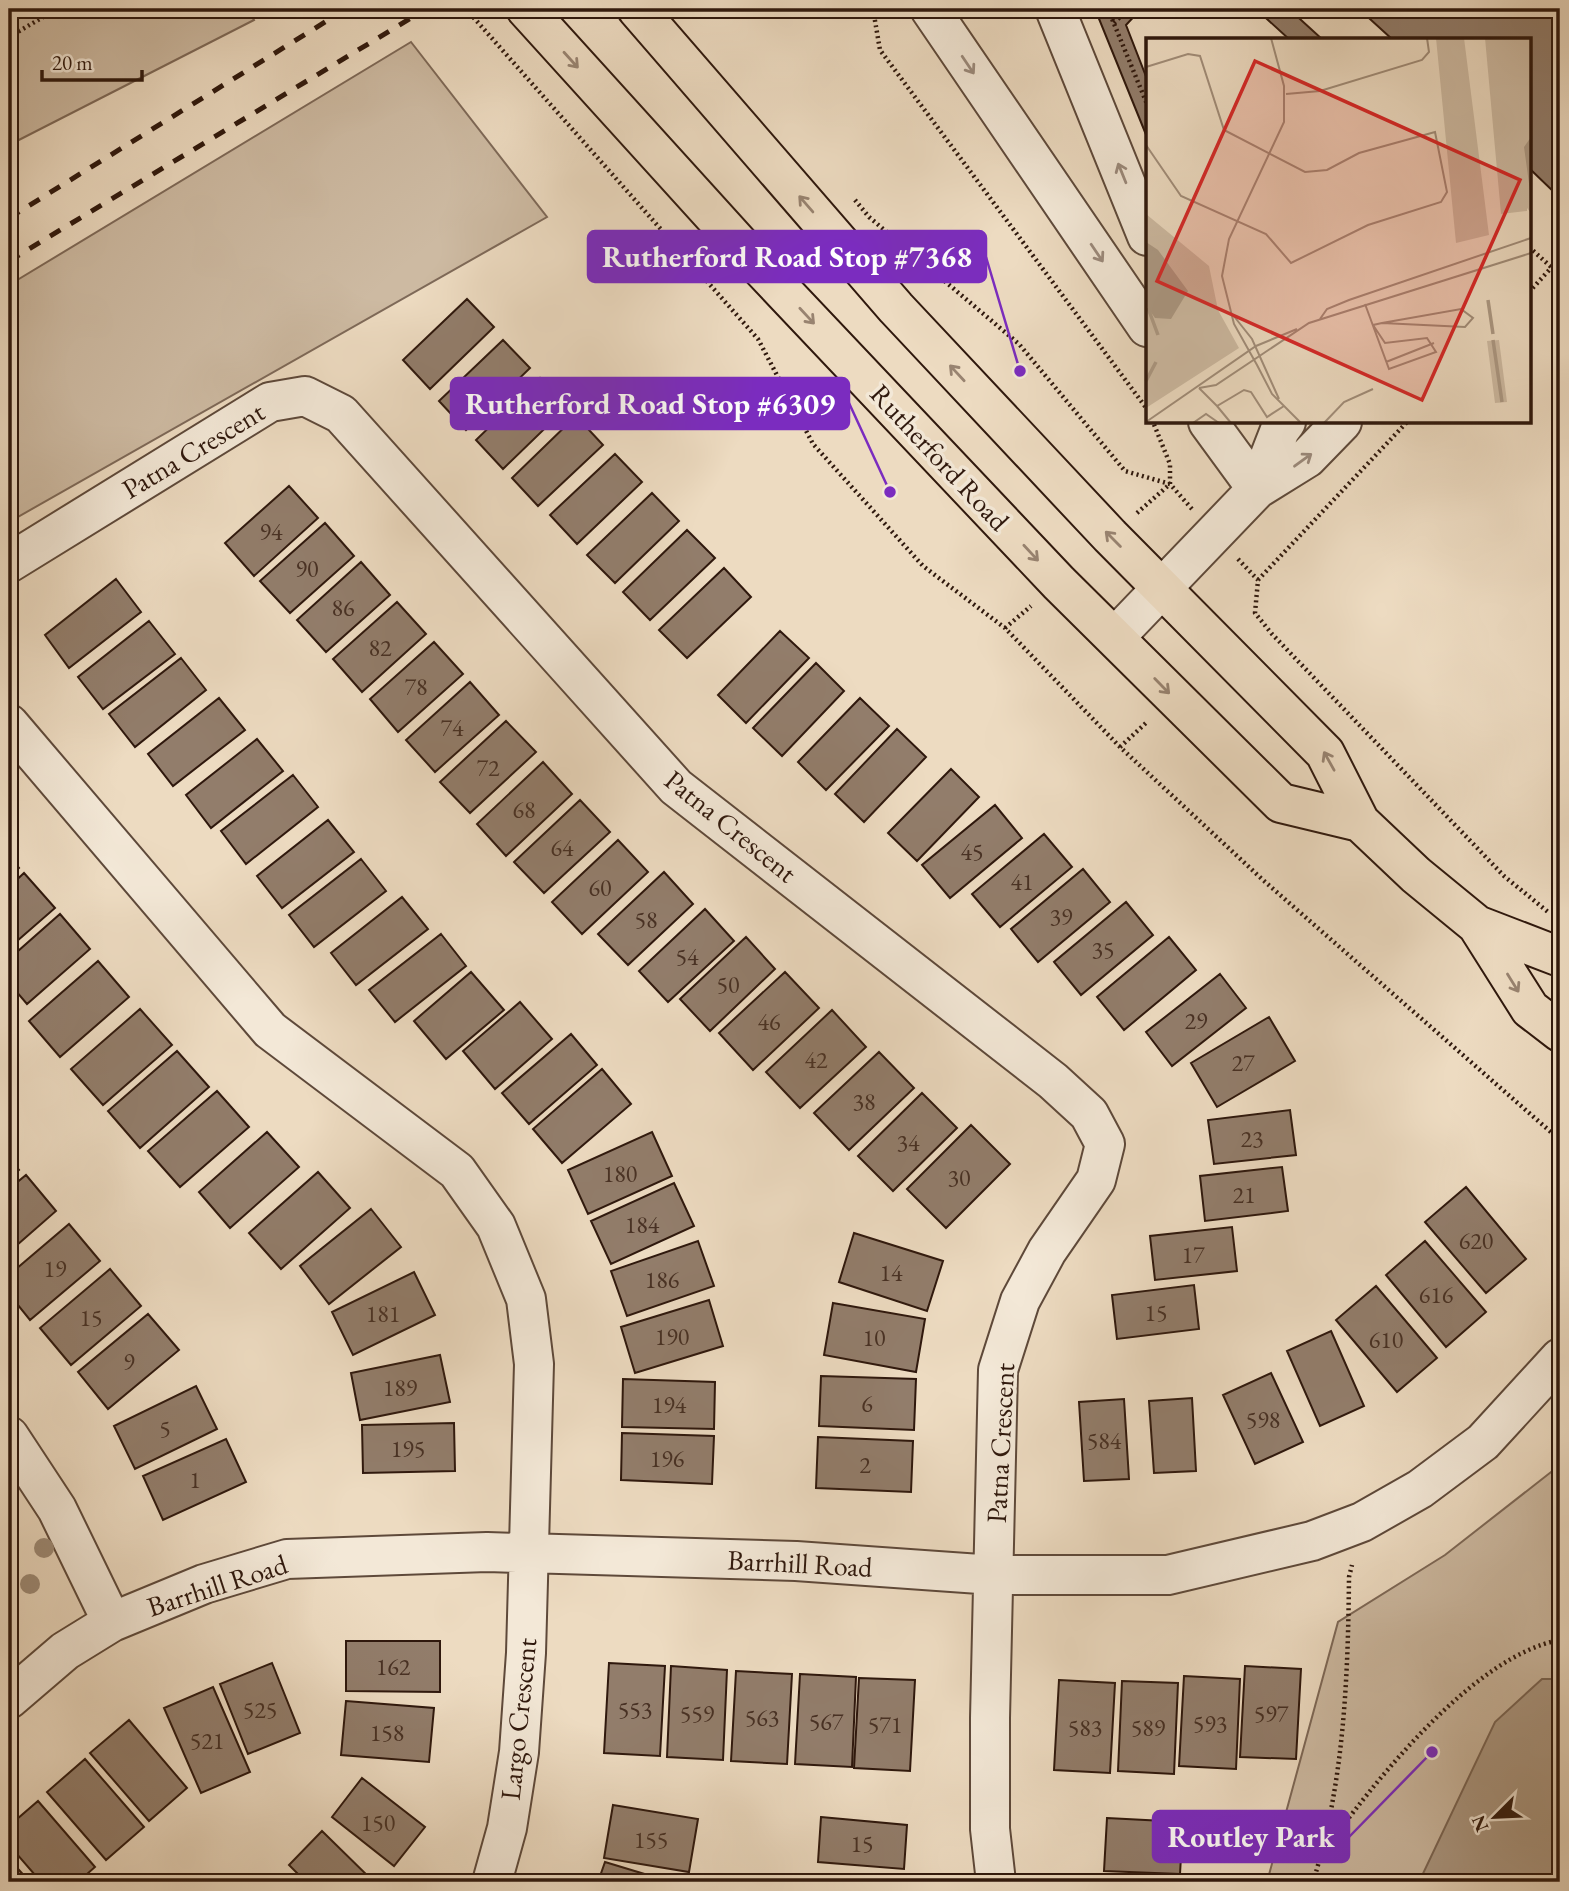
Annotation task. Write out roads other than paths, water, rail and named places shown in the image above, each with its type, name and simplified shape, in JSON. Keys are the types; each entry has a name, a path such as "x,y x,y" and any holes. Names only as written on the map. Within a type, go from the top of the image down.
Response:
{"main road":[{"name":"Rutherford Road","path":"526,9 769,277 1115,637 1281,803 1360,822"},
{"name":"Rutherford Road","path":"637,9 896,308 1162,587 1325,753 1360,822 1416,875 1477,925 1560,957"},
{"name":"Rutherford Road","path":"1477,925 1530,1009 1560,1032"}],"street":[{"path":"930,9 1146,326"},
{"path":"1055,9 1146,234"},
{"name":"Patna Crescent","path":"9,563 271,402 305,396 341,414 676,787 1053,1081 1089,1114 1105,1144 1096,1180 1047,1251 1020,1301 999,1370 994,1574"},
{"path":"1257,489 1284,424"},
{"path":"1115,637 1257,489 1307,458 1340,424"},
{"path":"1214,428 1257,489"},
{"path":"9,724 270,1030 457,1171 496,1226 526,1299 534,1364 531,1554"},
{"name":"Barrhill Road","path":"9,1699 65,1651 112,1622 204,1584 287,1559 384,1553 531,1554 796,1561 994,1574 1168,1575 1312,1541 1363,1522 1420,1489 1483,1442 1560,1358"},
{"path":"9,1436 57,1509 112,1622"},
{"name":"Largo Crescent","path":"492,1882 507,1828 519,1752 531,1554"},
{"path":"994,1574 990,1829 996,1882"}],"railway":[{"path":"9,218 346,9"},
{"path":"9,261 426,9"}],"place":[{"name":"Rutherford Road Stop #7368","path":"1020,371"},
{"name":"Rutherford Road Stop #6309","path":"890,492"},
{"name":"Routley Park","path":"1432,1752"}]}
